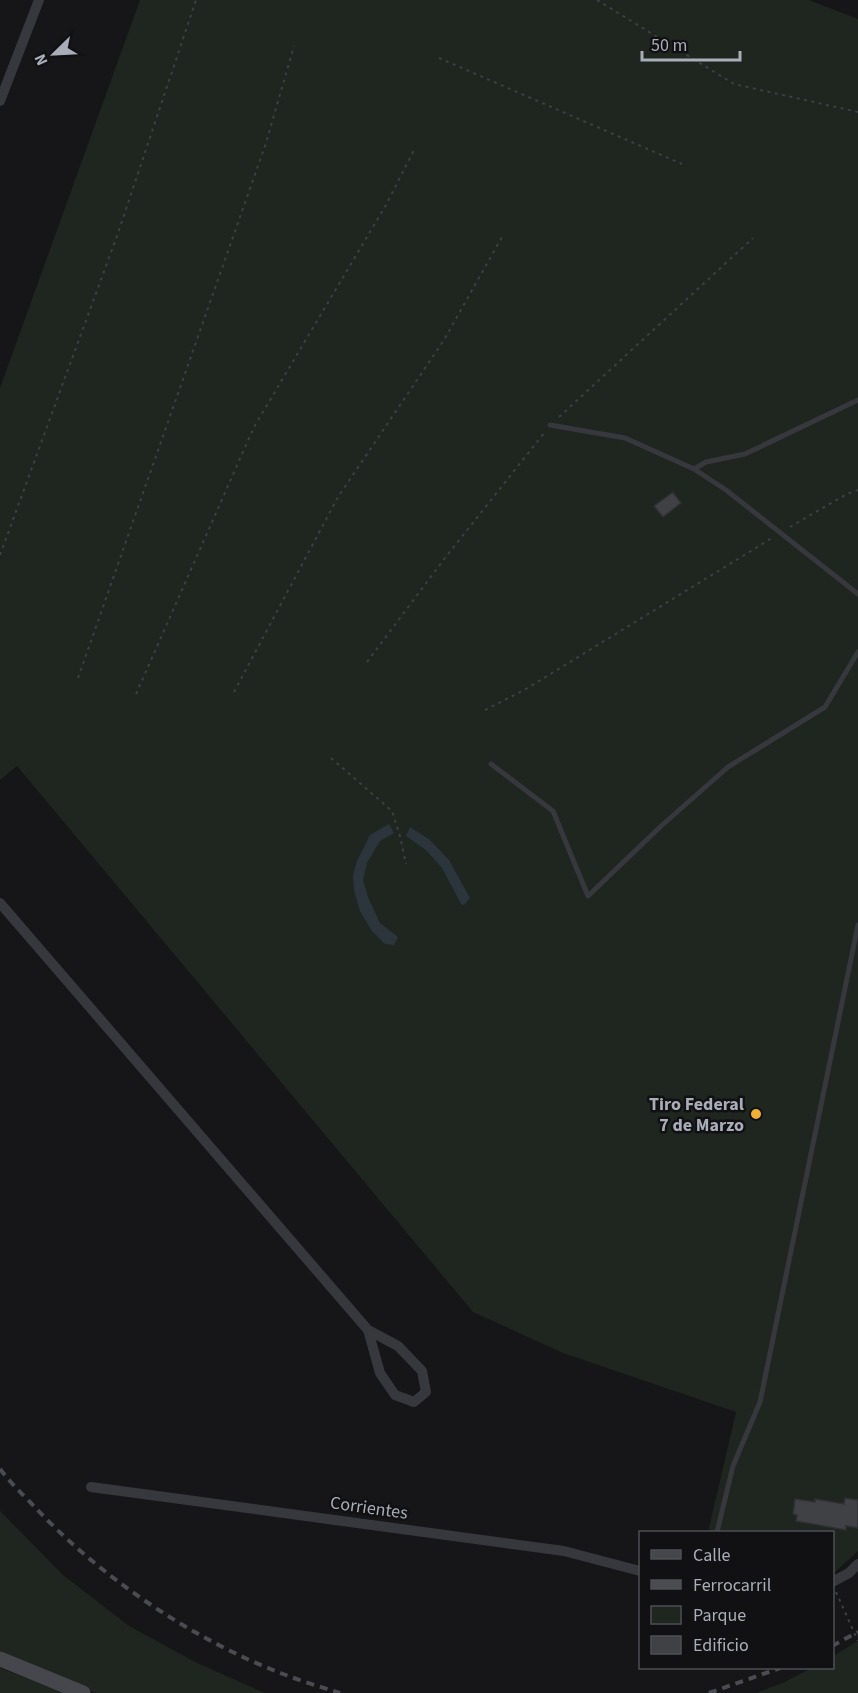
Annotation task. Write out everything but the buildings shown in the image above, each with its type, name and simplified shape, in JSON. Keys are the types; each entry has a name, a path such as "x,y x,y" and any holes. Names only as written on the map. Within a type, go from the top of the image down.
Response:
{"main road":[{"path":"0,1659 79,1692"}],"street":[{"path":"0,101 39,0"},
{"path":"0,903 368,1330 398,1346 422,1371 426,1392 414,1402 395,1395 380,1373 368,1330"},
{"name":"Corrientes","path":"91,1487 564,1551 639,1571"},
{"path":"834,1582 849,1573 858,1564"}],"lane":[{"path":"694,469 706,462 745,454 858,400"},
{"path":"550,425 625,438 694,469 726,490 858,594"},
{"path":"490,764 553,812 588,897 660,827 728,767 825,707 858,652"},
{"path":"717,1531 733,1466 760,1402 858,925"}],"path":[{"path":"0,555 117,236 196,0"},
{"path":"597,0 734,84 858,112"},
{"path":"78,678 266,142 294,46"},
{"path":"439,58 682,164"},
{"path":"136,694 254,427 386,205 414,150"},
{"path":"234,692 338,497 444,340 502,237"},
{"path":"367,662 445,558 550,425 753,238"},
{"path":"485,710 526,689 780,533 847,494 858,490"},
{"path":"331,758 392,811 406,864"},
{"path":"834,1587 858,1641"}],"green space":[{"path":"140,0 809,0 858,19 858,1551 834,1573 834,1531 708,1531 736,1412 563,1353 473,1312 17,766 0,780 0,388"},
{"path":"0,1511 63,1575 129,1626 197,1663 265,1693 96,1693 0,1653"},
{"path":"858,1641 858,1693 756,1693 785,1682 809,1669 834,1669 834,1655"},
{"path":"0,1668 65,1693 0,1693"}],"shaded area":[{"path":"389,824 394,833 380,841 367,863 363,880 380,923 398,937 394,945 385,944 372,931 360,911 354,891 353,875 370,835"},
{"path":"410,827 430,840 449,860 470,898 464,905 461,904 442,868 426,850 406,836"}],"railway":[{"path":"0,1469 57,1530 115,1580 147,1602 214,1643 248,1660 290,1677 340,1693"},
{"path":"834,1645 858,1632"},
{"path":"709,1693 777,1669"}],"place":[{"name":"Tiro Federal 7 de Marzo","path":"756,1114"}]}
